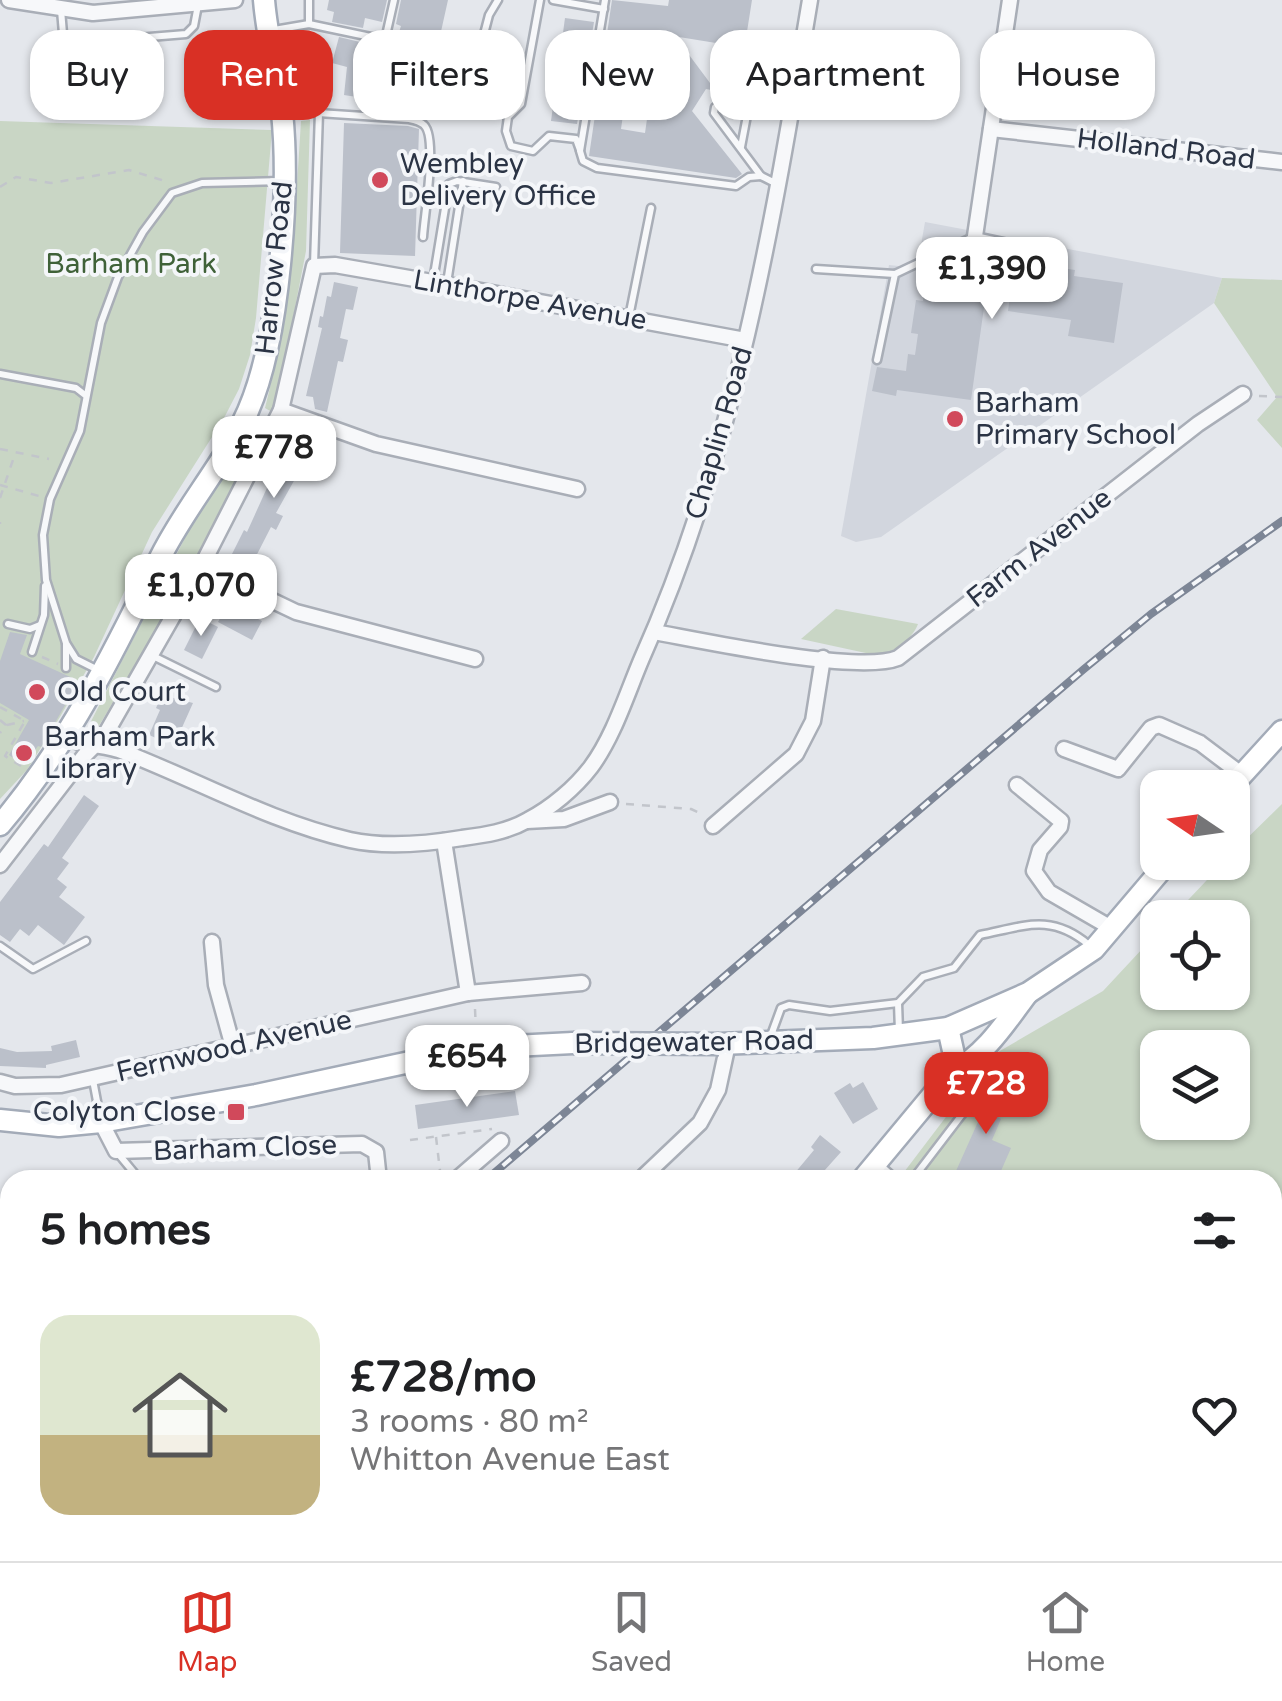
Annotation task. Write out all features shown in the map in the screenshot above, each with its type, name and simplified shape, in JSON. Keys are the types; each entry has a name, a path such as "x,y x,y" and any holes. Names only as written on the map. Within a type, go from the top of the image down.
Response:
{"main road":[{"name":"Harrow Road","path":"264,0 268,30"},
{"name":"Harrow Road","path":"0,826 66,738 104,673 168,540 246,415 262,378 284,181 282,120"},
{"path":"1245,770 1282,731"},
{"name":"Bridgewater Road","path":"0,1120 59,1126 100,1122 256,1095 475,1048 573,1042 768,1044 948,1028 1028,993 1094,949 1153,880"},
{"name":"Bridgewater Road","path":"870,1170 951,1073 986,1050 1028,993"},
{"path":"948,1028 954,1055 951,1073"}],"street":[{"path":"9,0 93,13 235,0"},
{"name":"Chaplin Road","path":"805,30 810,0"},
{"path":"975,236 1010,0"},
{"name":"Chaplin Road","path":"66,738 123,751 232,799 352,840 402,845 496,833 526,821 564,795 590,768 654,632 708,479 745,340 790,120"},
{"name":"Holland Road","path":"991,129 1282,162"},
{"name":"Linthorpe Avenue","path":"314,266 326,264 439,283 745,340"},
{"name":"Harrow Road","path":"0,866 105,735 201,567 281,410 314,266"},
{"name":"Farm Avenue","path":"654,632 823,658 885,663 898,658 1198,424 1243,394"},
{"path":"281,410 376,444 576,489"},
{"path":"201,567 296,612 475,658"},
{"path":"713,826 796,754 813,722 823,658"},
{"path":"1064,749 1118,769 1151,728 1159,724 1200,743 1225,770"},
{"path":"1017,785 1061,821 1040,850 1034,871 1049,892 1113,929"},
{"name":"Chaplin Road","path":"526,821 564,818 610,802"},
{"path":"444,841 468,993"},
{"path":"212,942 216,985 232,1047"},
{"name":"Fernwood Avenue","path":"0,1082 15,1086 61,1086 468,993 582,983"},
{"path":"651,1170 700,1123 718,1090 724,1044"},
{"name":"Barham Close","path":"100,1122 116,1151 362,1144 376,1152 377,1170"},
{"path":"466,1170 500,1134"}],"lane":[{"path":"308,24 309,0"},
{"path":"387,30 394,0"},
{"path":"485,30 498,0"},
{"path":"540,0 522,104 508,117 510,146 533,151 549,136 576,140 583,162 597,168 736,186 750,177 761,176"},
{"path":"554,0 605,5 580,151"},
{"path":"164,36 186,34 194,26 198,4"},
{"path":"61,8 63,30"},
{"path":"274,30 308,24 353,33"},
{"path":"333,113 409,119 425,125 430,150 423,238"},
{"path":"314,266 319,120"},
{"path":"719,120 761,176 778,184"},
{"path":"740,148 745,120"},
{"path":"32,652 41,624 46,580 42,535 50,499 80,431 101,322 118,278 172,192 202,183 284,181"},
{"path":"439,283 449,184 452,181 496,187"},
{"path":"439,283 463,182"},
{"path":"629,318 651,208"},
{"path":"816,269 895,274 975,236 1022,246"},
{"path":"877,360 895,274"},
{"path":"0,374 76,388 86,396"},
{"path":"246,415 271,428"},
{"path":"46,580 66,643 76,659 104,673"},
{"path":"8,624 30,629 41,624"},
{"path":"66,643 66,668"},
{"path":"152,655 216,688"},
{"path":"768,1044 781,1008 790,1005 830,1011 898,1003 923,977 954,968 980,935 1042,922 1071,930 1094,949"},
{"path":"0,946 33,969 86,942"},
{"path":"898,1003 899,1034"},
{"path":"920,1170 964,1112 968,1092 951,1073"},
{"path":"93,1079 100,1122"},
{"path":"116,1151 132,1170"},
{"path":"877,1162 886,1170"}],"path":[{"path":"0,187 16,177 51,182 129,170 168,181 172,192"},
{"path":"1243,394 1282,397"},
{"path":"0,450 49,459"},
{"path":"0,498 16,452"},
{"path":"2,486 50,499"},
{"path":"32,652 66,668"},
{"path":"0,706 25,721"},
{"path":"0,720 6,725"},
{"path":"0,733 6,725 25,721"},
{"path":"25,721 5,756 39,777"},
{"path":"610,802 691,809 704,815 713,826"},
{"path":"410,1140 500,1134"},
{"path":"436,1137 440,1170"}],"shaded area":[{"name":"Barham Primary School","path":"925,222 1222,278 1214,303 881,537 856,542 841,536 889,265 917,268"}],"green space":[{"path":"310,120 306,251 272,412 265,408 286,301 301,121"},
{"name":"Barham Park","path":"0,121 272,130 256,318 239,389 152,532 94,657 60,717 27,770 0,799"},
{"path":"1222,278 1282,280 1282,448 1257,420 1277,397 1214,303"},
{"path":"248,437 255,441 190,572 93,736 84,735 188,532"},
{"path":"836,609 918,624 906,641 875,655 801,639"},
{"path":"1282,804 1282,1170 906,1170 993,1055 1103,991 1140,951 1140,1010 1250,1010 1250,900 1188,900 1207,880 1250,880 1250,835"}],"building":[{"path":"329,0 387,0 382,22 365,18 363,28 332,22 334,12 327,10"},
{"path":"401,0 448,0 441,30 400,30 401,26 396,24"},
{"path":"612,0 668,6 669,0 752,0 747,30 710,30 710,42 690,39 690,30 608,30"},
{"path":"565,18 594,22 593,30 563,30"},
{"path":"339,37 353,40 353,96 344,95 347,67 333,63"},
{"path":"690,56 710,83 710,90 706,89 692,111 742,174 736,178 589,156 594,120 622,120 621,129 645,133 647,120 690,120"},
{"path":"551,120 578,120 577,124"},
{"name":"Wembley Delivery Office","path":"344,123 419,129 415,256 340,253"},
{"path":"958,263 1040,275 1042,265 1075,270 1074,276 1123,283 1114,343 1068,336 1071,320 1008,311 1011,289 987,286 971,400 897,390 896,396 872,391 877,367 906,371 908,354 915,355 918,334 911,333 916,300 923,301 926,274 948,278 949,270 957,271"},
{"path":"334,282 358,287 353,310 346,309 340,338 348,340 343,362 338,361 327,412 315,409 313,397 306,396 322,328 318,327 320,316 323,317"},
{"path":"302,430 323,442 300,470 276,513 283,516 276,530 271,527 246,576 230,569 234,560 230,558 244,530 247,532 276,468"},
{"path":"228,604 262,621 252,640 218,622"},
{"path":"200,618 218,627 202,659 184,650"},
{"name":"Old Court","path":"10,632 27,635 20,654 79,681 41,747 24,765 9,755 29,720 0,703 0,661"},
{"path":"162,695 193,703 180,732 170,727 163,741 149,735"},
{"path":"84,795 99,806 62,858 69,863 57,879 67,887 59,897 85,917 64,945 38,925 29,936 20,929 10,942 0,935 0,902 44,844 48,847"},
{"path":"76,1040 80,1057 46,1068 0,1066 0,1048 17,1052 52,1051 51,1046"},
{"path":"995,1064 1010,1070 993,1115 1001,1119 992,1140 1011,1148 1001,1170 956,1170 986,1104 980,1101"},
{"path":"863,1082 878,1109 853,1124 834,1093 850,1083 853,1088"},
{"path":"515,1091 519,1115 418,1129 415,1105"},
{"path":"820,1135 841,1152 825,1170 797,1170 814,1150 811,1147"}],"railway":[{"path":"498,1170 1084,669 1151,614 1282,521"}],"place":[{"name":"Wembley Delivery Office","path":"380,180"},
{"name":"Barham Primary School","path":"955,419"},
{"name":"Old Court","path":"37,692"},
{"name":"Barham Park Library","path":"24,753"},
{"name":"Colyton Close","path":"236,1112"}]}
